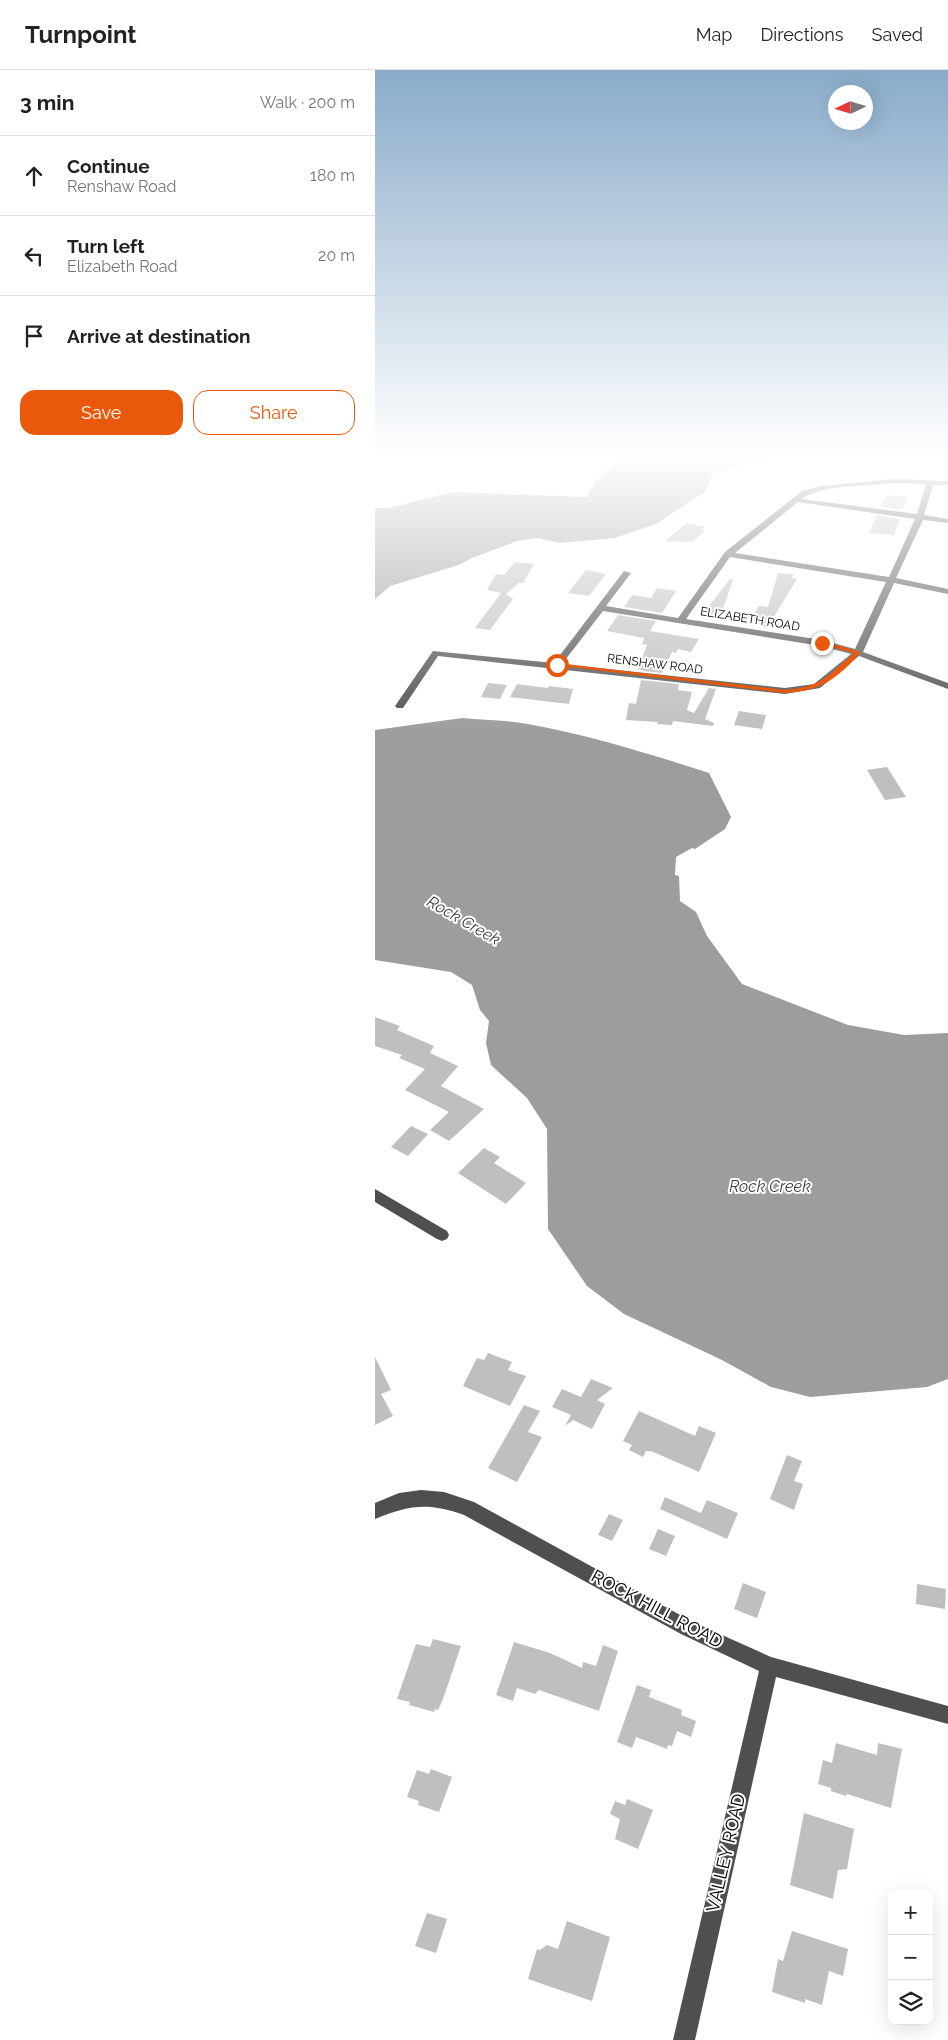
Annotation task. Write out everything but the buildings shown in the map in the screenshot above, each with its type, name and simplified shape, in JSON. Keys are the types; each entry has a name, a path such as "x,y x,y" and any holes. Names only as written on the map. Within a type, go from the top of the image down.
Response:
{"street":[{"path":"681,620 728,554 733,550"},
{"path":"858,652 905,550"},
{"path":"728,554 892,580 948,592"},
{"path":"557,665 627,573"},
{"name":"ELIZABETH ROAD","path":"601,608 822,643 858,652 948,686"},
{"name":"RENSHAW ROAD","path":"399,706 436,653 557,665 785,692 817,686 858,652"},
{"path":"375,1195 442,1235"},
{"name":"ROCK HILL ROAD","path":"375,1511 406,1499 428,1497 447,1500 468,1508 687,1628 769,1666 948,1715"},
{"name":"VALLEY ROAD","path":"684,2040 769,1666"}],"water":[{"path":"375,550 493,550 459,565 390,586 375,599"},
{"name":"Rock Creek","path":"462,718 551,728 709,773 731,817 725,829 695,849 692,848 676,857 675,875 679,876 680,901 696,912 707,936 742,984 848,1025 904,1035 948,1033 948,1379 927,1387 810,1397 771,1387 722,1360 624,1314 587,1286 548,1229 547,1129 527,1098 491,1065 486,1043 489,1021 480,1010 472,985 451,972 375,960 375,730"}],"route":[{"path":"557,665 785,692 808,690 817,686 827,680 858,652 822,643"}]}
